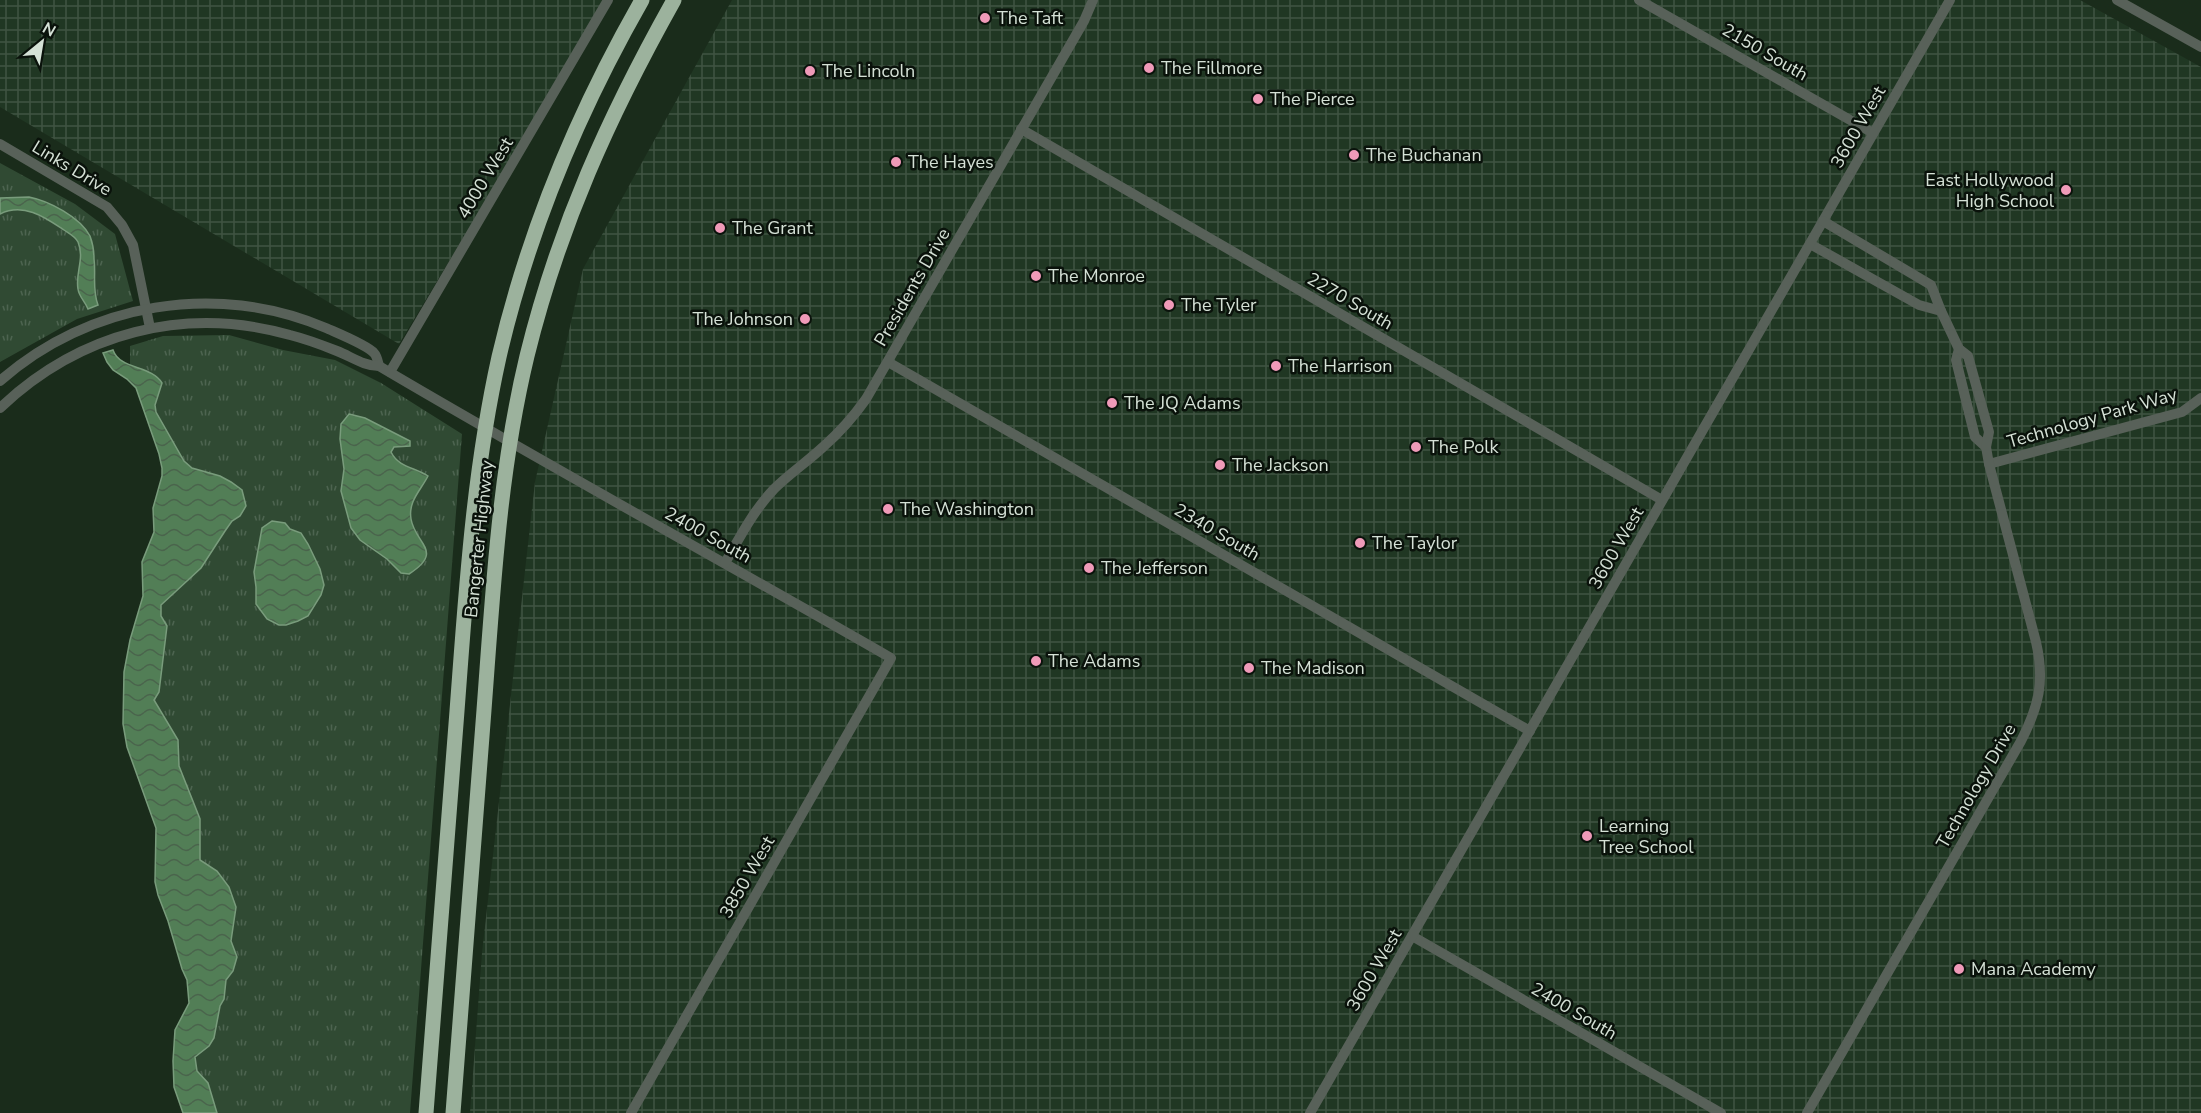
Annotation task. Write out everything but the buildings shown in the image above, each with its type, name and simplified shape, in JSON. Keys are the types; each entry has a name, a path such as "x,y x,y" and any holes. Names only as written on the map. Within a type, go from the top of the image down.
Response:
{"highway":[{"name":"Bangerter Highway","path":"426,1113 466,592 474,504 486,427 508,321 548,196 583,113 642,0"},
{"name":"Bangerter Highway","path":"453,1113 497,544 509,441 536,325 567,226 615,110 674,0"}],"street":[{"name":"4000 West","path":"390,372 608,0"},
{"name":"Presidents Drive","path":"725,563 763,501 856,414 1084,21 1093,0"},
{"name":"2150 South","path":"1639,0 1873,133"},
{"name":"3600 West","path":"1310,1113 1950,0"},
{"path":"2117,0 2201,47"},
{"name":"2270 South","path":"1021,129 1662,500"},
{"name":"Links Drive","path":"0,144 100,202 115,215 133,245 150,328"},
{"name":"Technology Drive","path":"1807,1113 2021,741 2037,706 2041,689 2039,656 1986,447 1976,437 1956,360 1959,349 1931,285 1823,221"},
{"path":"1810,244 1919,304 1941,311"},
{"path":"0,381 32,356 68,336 109,319 146,309 205,303 239,305 273,311 307,321 352,340 375,354 380,366 368,366 305,339 248,326 209,323 150,328 102,342 71,356 35,378 0,408"},
{"name":"2340 South","path":"888,362 1530,731"},
{"name":"2400 South","path":"380,366 560,471 891,658"},
{"name":"Technology Park Way","path":"1989,464 2182,412 2201,398"},
{"name":"3850 West","path":"631,1113 891,658"},
{"name":"2400 South","path":"1412,936 1716,1112"}],"shaded area":[{"path":"0,0 607,0 399,344 0,107"},
{"path":"732,0 2080,0 2201,67 2201,1113 470,1113 482,953 535,482 583,269"}],"green space":[{"path":"0,163 75,204 115,234 133,301 77,319 0,362"},
{"path":"229,335 283,350 335,360 381,383 462,434 410,1113 192,1113 196,979 139,709 172,461 130,366 130,346 163,336"}],"water":[{"path":"29,197 46,202 72,216 90,236 94,250 98,305 88,309 79,292 77,283 81,254 74,237 34,213 18,210 0,214 0,198"},
{"path":"113,350 122,361 151,373 162,383 155,405 156,412 184,461 192,468 220,476 231,482 242,490 246,506 240,516 232,521 201,568 161,605 161,616 167,626 159,692 154,700 178,740 179,766 200,819 200,860 217,871 229,887 236,907 231,941 237,957 233,971 226,980 224,999 220,1006 214,1038 209,1046 195,1057 197,1071 208,1083 217,1113 183,1113 174,1087 175,1030 189,1003 187,980 158,895 155,882 156,828 127,747 123,724 124,672 130,640 143,596 142,562 154,532 153,508 162,468 136,388 113,370 103,353"},
{"path":"349,414 365,418 410,441 410,446 394,447 391,452 398,461 428,476 411,507 414,528 427,553 420,566 409,574 401,573 387,559 360,540 351,528 341,491 344,469 340,439 341,424"},
{"path":"272,521 285,523 290,529 301,533 320,569 324,585 321,595 308,616 286,625 279,625 267,619 256,604 254,572 262,528"}],"place":[{"name":"The Taft","path":"985,18"},
{"name":"The Fillmore","path":"1149,68"},
{"name":"The Lincoln","path":"810,71"},
{"name":"The Pierce","path":"1258,99"},
{"name":"The Buchanan","path":"1354,155"},
{"name":"The Hayes","path":"896,162"},
{"name":"East Hollywood High School","path":"2066,190"},
{"name":"The Grant","path":"720,228"},
{"name":"The Monroe","path":"1036,276"},
{"name":"The Tyler","path":"1169,305"},
{"name":"The Johnson","path":"805,319"},
{"name":"The Harrison","path":"1276,366"},
{"name":"The JQ Adams","path":"1112,403"},
{"name":"The Polk","path":"1416,447"},
{"name":"The Jackson","path":"1220,465"},
{"name":"The Washington","path":"888,509"},
{"name":"The Taylor","path":"1360,543"},
{"name":"The Jefferson","path":"1089,568"},
{"name":"The Adams","path":"1036,661"},
{"name":"The Madison","path":"1249,668"},
{"name":"Learning Tree School","path":"1587,836"},
{"name":"Mana Academy","path":"1959,969"}]}
